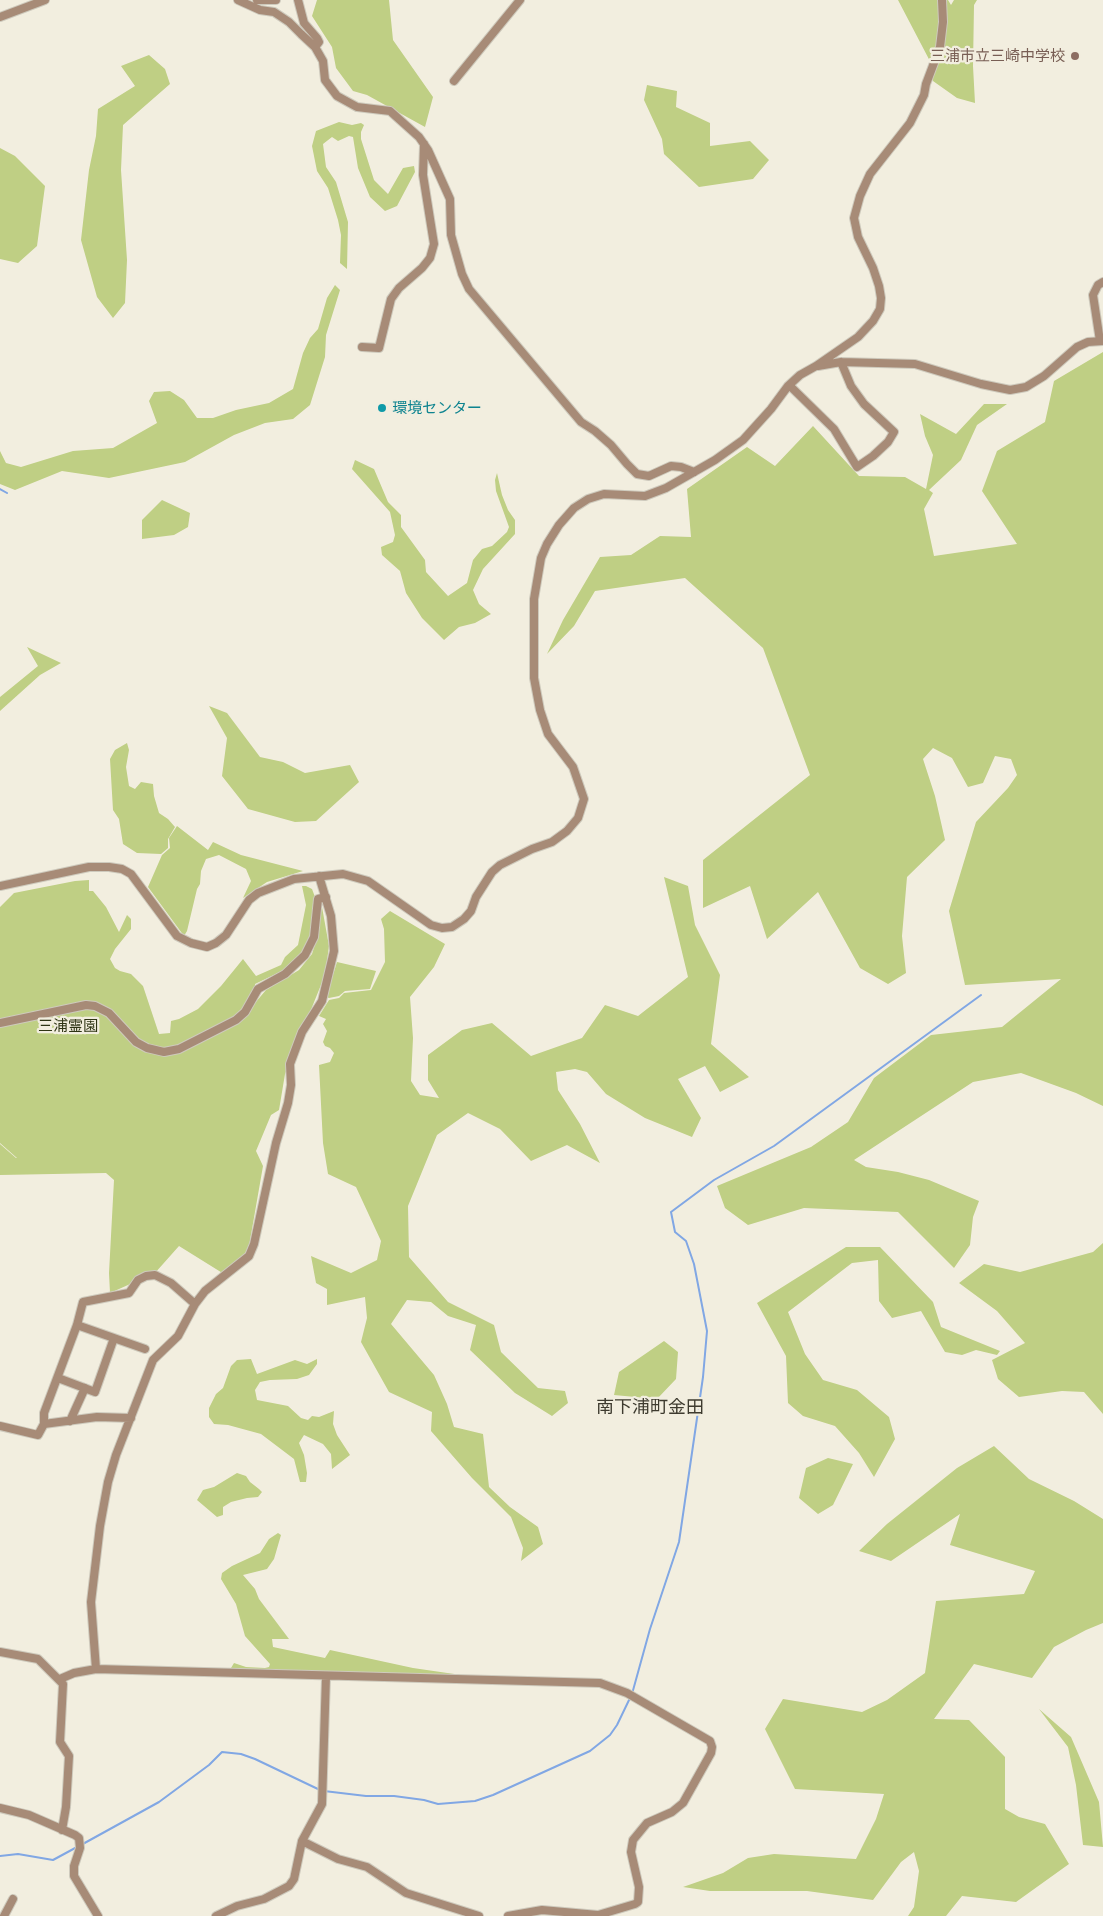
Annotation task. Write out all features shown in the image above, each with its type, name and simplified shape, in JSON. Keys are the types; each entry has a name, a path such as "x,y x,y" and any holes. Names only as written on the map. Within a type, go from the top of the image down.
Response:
{"street":[{"path":"0,17 45,0"},
{"path":"238,0 248,6 274,12 283,17 315,47 323,61 325,80 337,96 357,107 390,111 419,137 450,200 451,235 468,289 581,422 612,445 637,474 648,476 671,466 681,467 694,472"},
{"path":"257,0 276,0"},
{"path":"298,0 304,23 318,38 315,47"},
{"path":"454,81 520,0"},
{"path":"0,886 89,867 109,866 122,869 131,874 177,936 191,943 207,947 226,935 249,900 258,893 294,879 343,874 368,881 431,925 452,927 464,919 471,911 476,897 492,872 532,849 552,842 567,831 578,818 584,799 580,782 573,767 548,734 540,710 534,678 534,599 540,558 546,544 574,508 588,499 604,494 645,496 666,488 715,460 743,440 771,409 789,385 800,375 858,337 874,321 880,309 879,286 873,268 858,237 854,218 860,196 870,174 910,123 924,95 926,84 940,47 943,22 942,0"},
{"path":"362,347 379,348 391,299 399,288 422,268 430,258 434,244 423,176 424,144"},
{"path":"816,366 841,362 915,364 982,384 1010,390 1026,387 1044,376 1077,348 1088,342 1101,341 1093,295 1098,286 1103,282"},
{"path":"789,385 834,429 857,467 888,442 894,432 864,404 851,386 841,362"},
{"path":"96,1669 91,1602 100,1526 108,1482 116,1455 153,1360 178,1336 195,1304 205,1291 249,1256 254,1244 276,1143 288,1103 290,1064 302,1032 322,1001 334,951 330,916 319,876"},
{"path":"0,1023 86,1005 96,1006 109,1013 136,1042 147,1048 164,1052 179,1049 236,1020 245,1012 258,989 284,974 305,955 314,937 318,899 326,898"},
{"path":"0,1426 38,1435 44,1424 44,1413 77,1325 83,1302 129,1294 138,1280 146,1276 155,1275 171,1283 195,1304"},
{"path":"77,1325 145,1349"},
{"path":"58,1378 95,1392 114,1338"},
{"path":"70,1421 85,1388"},
{"path":"44,1424 97,1417 131,1418"},
{"path":"0,1652 38,1659 63,1684 60,1742 69,1756 66,1807 62,1830"},
{"path":"60,1679 74,1672 96,1669 600,1683 631,1695 710,1741 712,1747 710,1753 683,1803 672,1812 647,1823 633,1840 631,1852 639,1887 638,1902 598,1915 542,1910 508,1916"},
{"path":"216,1916 290,1886 294,1879 302,1841 322,1804 326,1676"},
{"path":"0,1808 29,1815 79,1838 80,1848 74,1866 74,1876 98,1916"},
{"path":"302,1841 338,1859 367,1867 406,1893 479,1916"},
{"path":"4,1916 13,1899"}],"green space":[{"path":"317,0 389,0 393,40 433,97 425,127 367,95 353,91 336,68 332,47 312,16"},
{"path":"898,0 948,0 951,5 954,0 977,0 974,5 973,66 975,103 957,98 933,81 932,65"},
{"path":"149,55 165,69 170,84 123,125 121,170 127,260 125,303 113,318 97,297 81,240 89,170 96,136 98,109 135,86 121,66"},
{"path":"647,85 677,91 676,107 710,123 710,146 750,141 769,160 753,179 699,187 664,154 662,139 644,100"},
{"path":"339,122 352,125 361,123 364,125 361,139 374,180 388,194 403,168 414,166 415,172 397,206 385,211 370,197 358,168 353,137 349,136 338,141 332,137 323,144 326,167 336,182 348,222 347,269 340,263 341,235 338,220 328,188 317,171 312,146 316,131"},
{"path":"0,148 15,156 45,186 37,246 18,263 0,259"},
{"path":"335,285 340,290 326,335 325,357 310,405 293,419 265,423 234,435 185,462 109,478 62,471 15,490 0,484 0,451 6,463 21,467 73,451 113,448 157,423 149,401 154,392 170,391 184,400 197,418 213,418 236,410 269,403 293,389 303,353 310,338 318,329 327,298"},
{"path":"1103,352 1103,1106 1076,1093 1021,1073 973,1082 854,1160 866,1167 898,1172 929,1180 979,1201 973,1217 970,1245 954,1268 898,1212 804,1208 748,1225 725,1208 717,1186 811,1147 848,1122 874,1078 931,1035 1002,1027 1061,979 965,985 949,911 976,822 1008,788 1017,775 1011,759 995,756 983,783 968,787 952,758 933,748 923,759 935,796 945,840 907,877 902,936 906,973 888,984 860,968 818,892 767,939 750,886 703,908 703,860 810,775 763,648 685,578 595,591 574,626 547,654 563,620 600,557 631,555 660,536 691,537 687,489 747,447 775,466 813,426 859,476 905,477 926,489 933,455 925,436 920,414 956,434 984,404 1007,404 977,425 961,460 929,490 933,493 924,509 934,556 1017,544 982,491 997,451 1045,422 1054,381"},
{"path":"355,460 374,469 388,502 401,515 401,527 425,560 426,572 448,596 467,583 473,560 482,549 492,546 507,532 509,527 496,491 495,480 497,473 502,495 508,510 515,520 515,534 483,569 473,590 479,604 491,614 475,623 459,627 444,640 422,618 406,593 400,571 382,555 381,547 393,542 395,535 390,512 352,469"},
{"path":"162,500 190,513 188,527 174,535 142,539 142,520"},
{"path":"27,647 61,663 40,675 0,711 0,697 38,666"},
{"path":"209,706 227,713 260,757 283,762 305,773 350,765 359,782 316,821 295,822 248,809 222,776 227,738"},
{"path":"127,743 129,750 126,767 129,786 135,789 141,782 153,784 159,813 175,827 168,839 168,848 161,854 137,853 123,844 119,819 113,810 110,759 115,750"},
{"path":"177,826 208,850 213,842 241,855 303,871 267,882 243,898 251,881 246,869 219,855 206,859 201,871 200,884 197,889 187,931 184,936 148,887 162,855 170,848 169,838"},
{"path":"664,877 688,886 695,925 720,975 711,1044 749,1077 720,1092 705,1066 678,1079 701,1118 692,1137 645,1118 606,1094 587,1072 575,1069 556,1072 558,1090 580,1124 600,1163 567,1145 531,1161 500,1129 468,1113 437,1135 408,1206 409,1257 448,1302 494,1325 501,1352 538,1388 565,1391 568,1403 552,1416 515,1393 470,1350 476,1325 448,1316 431,1302 407,1300 391,1324 434,1375 447,1404 454,1427 483,1434 489,1487 510,1507 538,1527 543,1544 521,1561 523,1548 511,1517 472,1478 431,1431 432,1412 389,1392 361,1342 367,1318 365,1297 327,1305 327,1289 316,1283 311,1256 351,1273 377,1260 381,1241 356,1187 328,1174 323,1143 319,1065 330,1062 334,1053 323,1042 327,1031 323,1024 326,1019 319,1016 329,1000 339,998 344,993 371,990 385,962 384,929 381,919 390,911 445,944 434,967 410,997 413,1038 411,1081 420,1095 439,1098 428,1080 428,1055 462,1030 492,1023 531,1056 582,1038 605,1005 638,1016 688,977"},
{"name":"三浦霊園","path":"89,880 89,891 93,891 106,907 119,932 127,915 131,919 131,929 115,949 110,959 115,968 131,974 143,986 159,1034 170,1033 171,1021 198,1009 221,986 243,959 256,976 281,965 285,957 298,945 306,905 302,886 312,889 315,897 311,935 301,954 282,971 255,984 255,1003 266,990 299,970 312,954 318,935 318,910 322,907 329,946 325,975 285,1074 279,1110 271,1115 256,1151 263,1166 248,1252 224,1274 179,1246 155,1273 110,1293 109,1273 114,1180 106,1173 0,1175 0,1144 17,1158 0,1143 0,907 14,893"},
{"path":"337,962 376,971 370,989 345,991 339,996 326,997"},
{"path":"1103,1243 1103,1414 1084,1392 1062,1391 1019,1397 998,1379 992,1360 1025,1343 997,1311 959,1283 984,1264 1020,1272 1093,1252"},
{"path":"846,1247 880,1247 933,1302 941,1327 1000,1351 997,1355 976,1350 962,1355 945,1352 921,1311 892,1318 879,1301 878,1260 852,1263 788,1312 805,1354 823,1380 857,1390 889,1417 895,1439 874,1477 859,1453 835,1426 803,1416 788,1403 786,1356 757,1303"},
{"path":"664,1341 678,1352 676,1379 657,1399 614,1395 619,1372"},
{"path":"251,1359 257,1374 295,1360 307,1364 317,1359 317,1364 309,1375 297,1379 260,1382 255,1390 257,1400 288,1406 301,1418 308,1420 312,1416 319,1417 334,1411 333,1424 337,1435 350,1455 332,1469 331,1454 323,1444 304,1435 299,1443 304,1455 307,1473 306,1482 300,1482 294,1459 261,1434 228,1425 214,1424 209,1417 209,1408 216,1394 223,1388 231,1366 237,1360"},
{"path":"994,1446 1029,1479 1074,1501 1103,1519 1103,1623 1054,1647 1032,1678 974,1664 934,1719 969,1720 1005,1757 1005,1809 1019,1817 1045,1824 1069,1864 1016,1902 962,1896 946,1916 908,1916 914,1907 919,1871 914,1852 901,1862 873,1900 807,1891 710,1891 683,1887 723,1873 748,1858 774,1854 856,1859 876,1819 884,1794 795,1789 765,1729 783,1699 862,1712 887,1700 925,1673 936,1601 1024,1594 1035,1571 950,1545 960,1514 891,1561 859,1551 887,1524 957,1468"},
{"path":"828,1458 853,1464 833,1505 818,1514 799,1498 806,1468"},
{"path":"237,1473 246,1476 262,1492 258,1497 231,1502 223,1507 223,1515 217,1517 197,1500 203,1490 214,1487"},
{"path":"278,1533 281,1535 274,1559 267,1569 243,1575 255,1589 259,1599 289,1639 272,1639 273,1647 325,1658 330,1650 413,1668 468,1676 239,1672 231,1668 234,1663 246,1667 265,1668 269,1667 270,1664 245,1636 236,1604 221,1579 222,1573 232,1566 260,1553 269,1539"},
{"path":"1039,1709 1071,1737 1099,1802 1103,1847 1083,1845 1076,1785 1068,1747"}],"waterway":[{"path":"0,489 7,493"},
{"path":"632,1694 650,1629 679,1542 703,1377 707,1331 694,1264 686,1241 675,1232 671,1212 714,1180 774,1146 981,995"},
{"path":"324,1791 366,1796 394,1796 438,1804 475,1801 493,1795 590,1751 610,1735 630,1698"},
{"path":"81,1845 159,1802 209,1765 222,1752 241,1754 255,1759 320,1790"},
{"path":"0,1856 18,1854 53,1860 77,1847"}],"place":[{"name":"三浦市立三崎中学校","path":"1075,56"},
{"name":"環境センター","path":"382,408"}],"district":[{"name":"南下浦町金田","path":"650,1408"}]}
